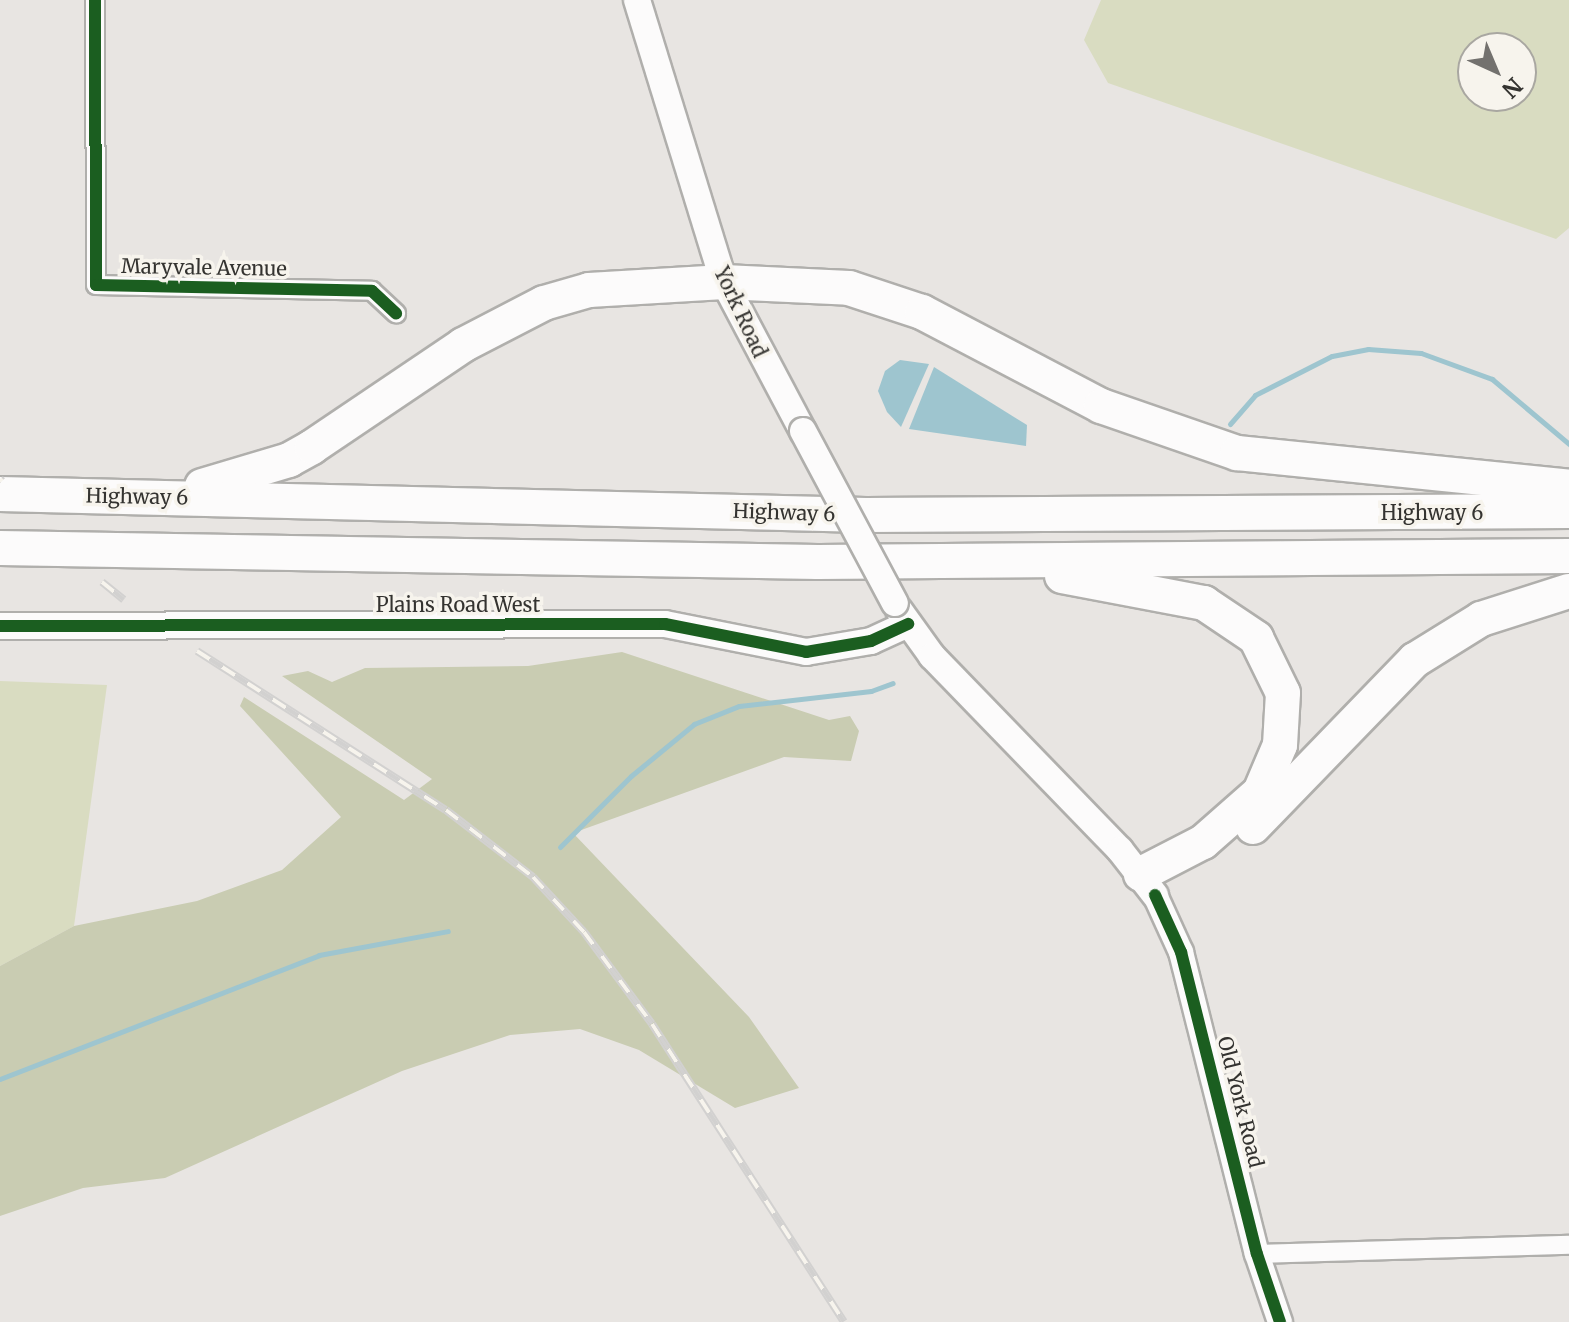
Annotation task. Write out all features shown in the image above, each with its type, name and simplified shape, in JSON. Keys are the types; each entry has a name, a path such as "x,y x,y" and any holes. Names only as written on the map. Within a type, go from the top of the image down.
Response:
{"highway":[{"path":"151,495 222,482 289,460 463,345 544,303 589,290 724,282 849,288 922,312 1101,406 1237,453 1569,487"},
{"name":"Highway 6","path":"0,494 151,495 866,515 1569,511"},
{"path":"0,548 818,562 1569,556"},
{"path":"818,562 1059,575 1204,603 1256,638 1283,693 1273,769 1253,800 1221,829 1148,885"},
{"path":"1148,885 1234,844 1271,811 1415,660 1481,619 1569,591"}],"main road":[{"name":"York Road","path":"637,0 724,282 902,614"},
{"name":"Plains Road West","path":"0,626 665,624 806,652 871,641 902,614"},
{"name":"Old York Road","path":"902,614 932,656 1148,885"}],"street":[{"name":"Maryvale Avenue","path":"95,0 96,285 372,291 396,313"},
{"name":"Old York Road","path":"1148,885 1185,966 1257,1254 1280,1322"},
{"path":"1257,1254 1569,1245"}],"green space":[{"path":"1101,0 1569,0 1569,228 1556,239 1108,83 1084,40"},
{"path":"622,652 829,720 850,716 859,731 851,761 784,757 573,833 749,1017 799,1088 735,1108 639,1050 580,1029 510,1035 402,1071 165,1178 83,1188 0,1216 0,966 74,926 197,901 282,870 341,817 240,706 244,697 404,800 432,779 282,676 308,671 332,682 365,668 528,666"},
{"path":"0,681 107,685 74,926 0,966"}],"water":[{"path":"900,360 929,364 901,427 887,412 878,391 885,371"},
{"path":"934,367 1027,425 1026,446 909,429"}],"waterway":[{"path":"1230,424 1255,395 1332,356 1368,349 1421,353 1492,379 1569,444"},
{"path":"560,847 631,776 694,724 739,706 871,691 893,683"},
{"path":"0,1079 319,955 448,931"}],"railway":[{"path":"102,582 124,600"},
{"path":"197,651 446,810 533,877 584,932 652,1024 844,1322"}],"cycle path":[{"path":"95,0 96,285 372,291 396,313"},
{"path":"0,626 665,624 806,652 871,641 908,624"},
{"path":"1155,895 1181,952 1257,1254 1280,1322"}]}
